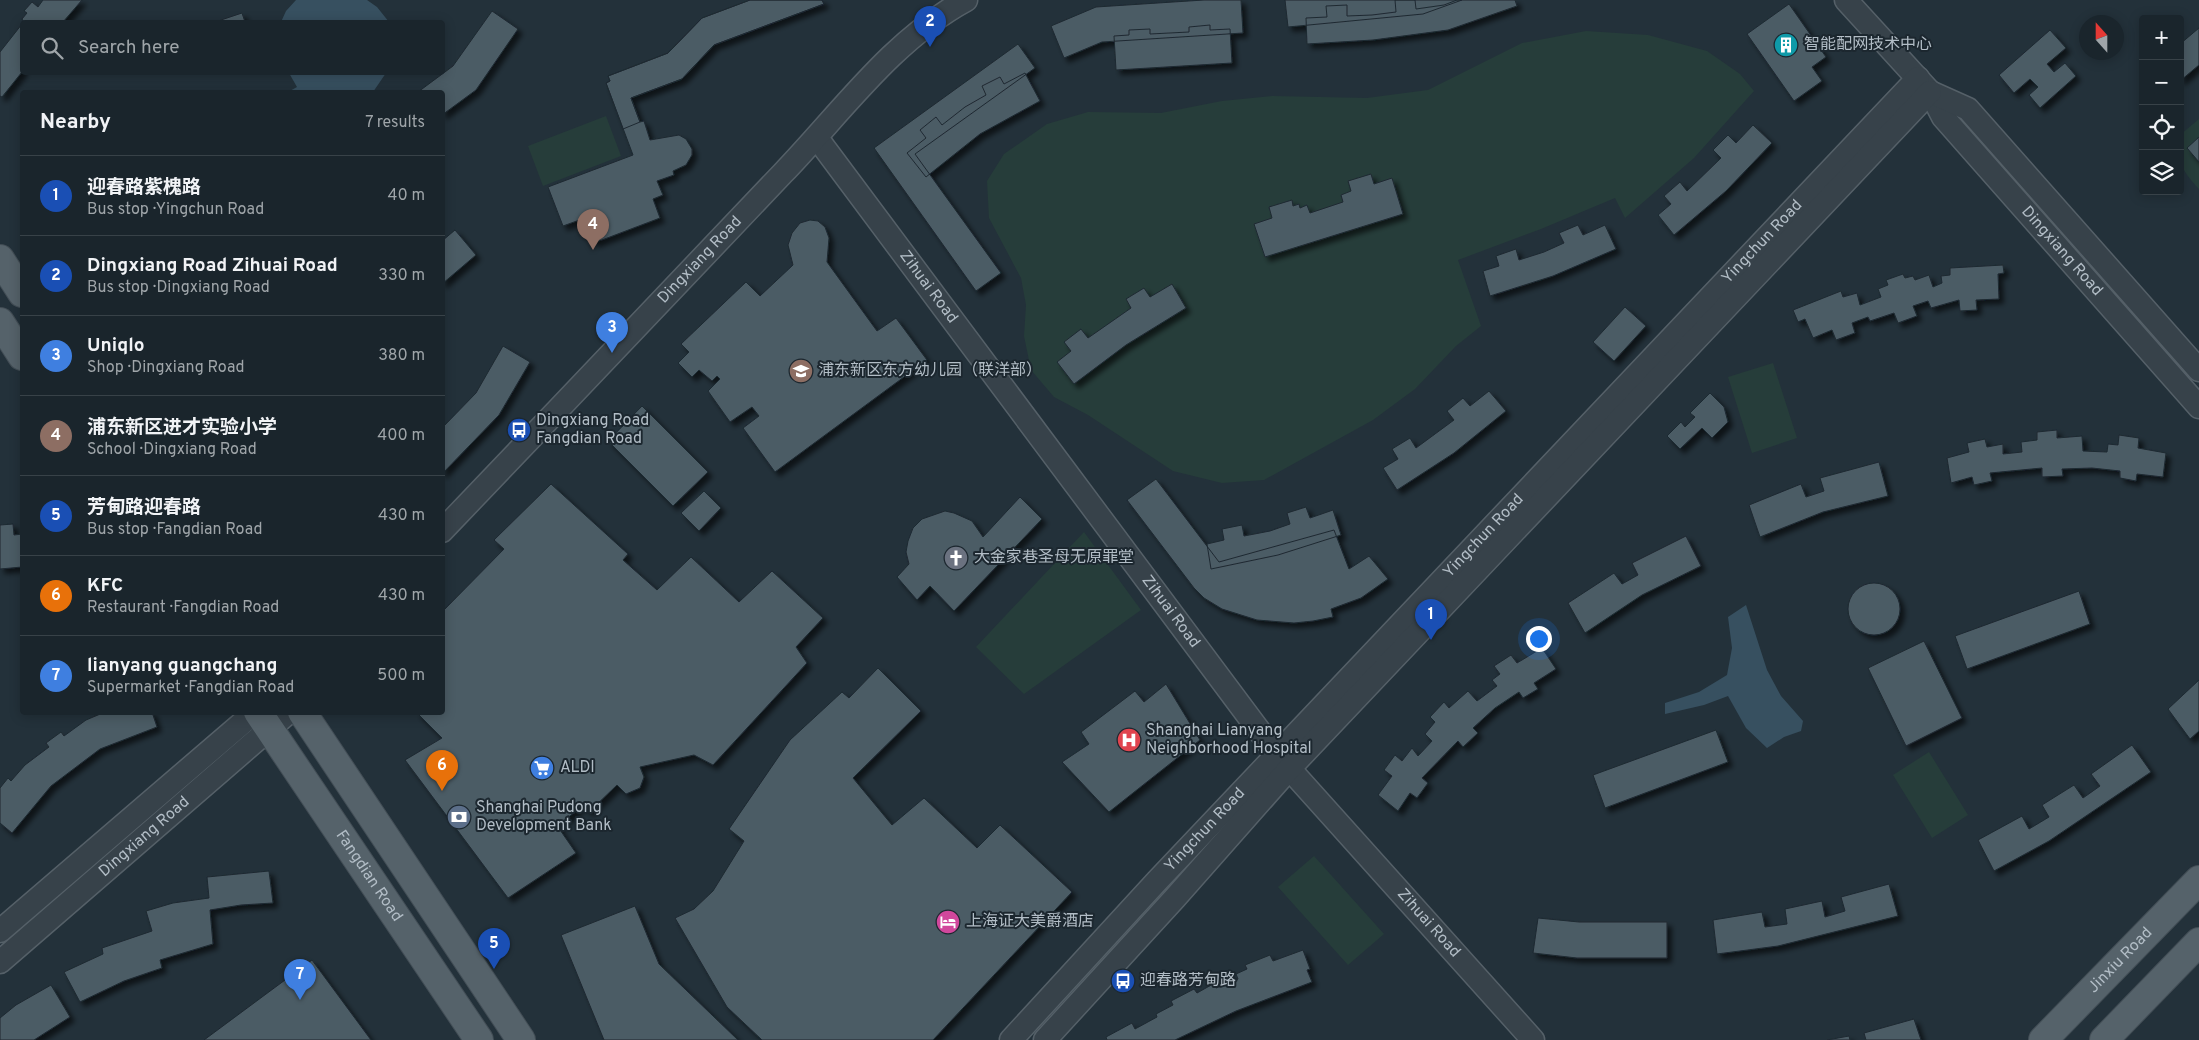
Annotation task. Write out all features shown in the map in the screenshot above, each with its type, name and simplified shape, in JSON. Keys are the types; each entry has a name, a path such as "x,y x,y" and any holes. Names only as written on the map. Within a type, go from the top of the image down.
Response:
{"main road":[{"path":"0,259 20,290"},
{"path":"0,322 20,353"},
{"path":"304,715 521,1040"},
{"name":"Fangdian Road","path":"268,717 479,1040"},
{"name":"Jinxiu Road","path":"2043,1040 2199,880"},
{"path":"2104,1040 2199,942"}],"street":[{"name":"Dingxiang Road","path":"445,528 817,138 877,71 917,34 966,0"},
{"name":"Dingxiang Road","path":"1846,0 1924,85 1943,117 2199,407"},
{"name":"Dingxiang Road","path":"1924,85 1968,109 2199,370"},
{"name":"Yingchun Road","path":"1011,1040 1157,882 1283,763 1924,85"},
{"name":"Zihuai Road","path":"817,138 1283,763 1533,1040"},
{"name":"Dingxiang Road","path":"0,931 268,717"},
{"name":"Dingxiang Road","path":"0,962 268,717"},
{"name":"Yingchun Road","path":"1045,1040 1175,898 1283,763"}],"green space":[{"path":"1586,31 1648,35 1707,51 1740,74 1754,91 1694,158 1625,218 1615,198 1541,229 1458,260 1481,326 1456,346 1415,389 1373,420 1264,480 1222,483 1173,471 1088,415 1054,397 1031,370 1024,336 1026,305 1021,278 989,218 987,181 1004,154 1047,124 1088,112 1161,113 1222,101 1272,96 1367,98 1428,90 1522,43"},
{"path":"606,116 621,156 543,186 528,146"},
{"path":"2199,119 2199,189 2184,170 2184,132"},
{"path":"1773,363 1797,438 1752,453 1728,377"},
{"path":"1084,532 1141,610 1024,694 976,647"},
{"path":"1929,752 1968,815 1932,838 1893,775"},
{"path":"1314,856 1384,934 1348,965 1278,887"}],"water":[{"path":"296,0 367,0 377,7 387,20 282,20 286,11"},
{"path":"290,75 385,75 374,90 292,90 297,87"},
{"path":"1746,605 1767,670 1781,696 1803,721 1801,731 1784,737 1767,748 1746,728 1728,696 1704,705 1665,714 1665,703 1699,692 1727,675 1732,648 1728,617"}],"building":[{"path":"43,0 82,0 65,20 23,20 27,13 24,11 32,2 38,7"},
{"path":"750,0 822,0 824,4 714,45 682,79 631,98 640,122 644,121 650,140 679,135 686,139 692,149 692,155 686,165 673,171 674,175 657,181 663,195 653,199 660,218 594,243 585,218 563,226 548,187 633,155 606,83 610,81 608,76 668,53 702,18"},
{"path":"750,0 822,0 824,4 714,45 682,79 631,98 640,122 623,129 606,83 610,81 608,76 668,53 702,18"},
{"path":"1204,0 1241,0 1243,33 1102,42 1064,58 1051,26 1096,7"},
{"path":"1285,0 1462,0 1423,14 1288,27"},
{"path":"1395,0 1415,0 1416,9 1444,5 1457,0 1515,0 1517,6 1448,30 1373,40 1307,44 1306,18 1327,17 1326,6 1347,5 1347,16 1372,15 1396,12"},
{"name":"智能配网技术中心","path":"1789,4 1826,57 1812,67 1822,81 1794,101 1747,34"},
{"path":"492,11 518,29 476,90 445,113 445,90 421,90 441,75 445,75 445,72 453,66"},
{"path":"242,13 244,20 221,20"},
{"path":"1210,25 1210,30 1230,29 1232,63 1116,70 1114,36 1129,35 1129,30 1150,29 1150,34 1189,32 1189,27"},
{"path":"20,27 20,74 2,97 0,96 0,52"},
{"path":"2199,28 2199,65 2184,78 2184,60 2184,41"},
{"path":"2050,30 2066,48 2047,64 2054,72 2065,63 2076,76 2040,108 2029,95 2038,87 2030,79 2014,93 1999,75"},
{"path":"1018,44 1035,68 915,154 1001,273 976,291 874,148"},
{"path":"1025,73 1040,101 980,134 926,177 907,153 926,138 920,130 936,117 942,125 965,107 986,95 982,86 1000,77 1004,84"},
{"path":"1753,125 1772,143 1726,191 1674,235 1658,215 1671,204 1664,196 1680,182 1687,191 1721,158 1713,150 1728,135 1736,143"},
{"path":"2199,137 2199,162 2187,148"},
{"path":"1371,174 1374,184 1392,178 1403,214 1265,257 1254,224 1272,218 1269,207 1292,200 1293,206 1299,204 1300,208 1307,205 1310,213 1343,202 1341,195 1351,191 1348,181"},
{"path":"810,220 818,221 825,227 829,238 827,262 877,331 896,318 927,360 775,472 743,428 759,416 752,407 730,422 708,391 720,379 717,376 712,381 699,370 692,377 678,363 689,352 681,344 746,282 760,296 793,265 788,245 792,233 800,223"},
{"path":"1578,225 1583,235 1605,225 1616,249 1553,276 1490,296 1483,271 1499,266 1496,256 1516,249 1519,260 1544,252 1564,243 1559,233"},
{"path":"455,230 476,255 445,281 445,238"},
{"path":"2003,265 2004,273 1998,274 1999,299 1976,300 1977,310 1960,311 1959,300 1931,308 1928,301 1913,306 1917,316 1898,323 1894,313 1870,321 1868,317 1852,323 1855,333 1836,340 1832,330 1813,338 1805,319 1798,322 1793,310 1841,291 1843,297 1857,293 1860,305 1881,297 1878,289 1888,285 1886,280 1903,274 1905,278 1913,276 1915,280 1929,275 1933,287 1942,283 1941,276 1950,275 1950,268"},
{"path":"1172,284 1186,308 1126,345 1074,384 1057,362 1071,351 1064,342 1081,329 1088,338 1131,308 1126,299 1144,288 1150,297"},
{"path":"1625,307 1646,326 1614,361 1593,342"},
{"path":"503,346 530,362 499,415 445,471 445,425 476,393"},
{"path":"1489,391 1506,411 1454,453 1397,490 1383,468 1398,459 1392,449 1410,438 1416,448 1454,420 1447,411 1463,398 1470,406"},
{"path":"1710,393 1724,407 1728,422 1712,438 1702,428 1680,449 1667,436 1681,422 1685,427 1695,417 1690,413"},
{"path":"642,406 708,472 673,506 608,441"},
{"path":"2057,430 2057,438 2082,436 2083,451 2107,452 2108,444 2118,445 2119,435 2139,438 2138,448 2166,453 2163,477 2137,474 2136,481 2120,478 2120,471 2092,468 2062,469 2063,476 2042,477 2042,468 1990,473 1992,481 1974,485 1972,477 1951,483 1947,458 1969,452 1967,443 1985,439 1987,447 2003,444 2003,454 2022,452 2021,442 2037,440 2037,432"},
{"path":"1879,462 1888,496 1823,512 1760,537 1749,505 1801,484 1806,497 1824,491 1820,478"},
{"path":"1156,479 1219,562 1334,530 1349,569 1369,556 1388,579 1361,598 1331,609 1333,617 1313,621 1294,623 1257,620 1222,609 1204,598 1194,588 1127,500"},
{"path":"551,484 628,554 623,560 657,590 691,557 739,602 772,571 823,618 796,647 807,663 713,765 694,755 640,767 644,777 640,788 626,794 617,785 589,812 582,805 558,827 576,853 508,898 405,760 442,738 419,715 445,715 445,609 504,549 494,540"},
{"path":"704,491 721,508 699,531 681,513"},
{"name":"大金家巷圣母无原罪堂","path":"1020,497 1042,519 954,611 930,586 917,600 897,577 909,564 906,552 908,541 913,528 922,519 945,511 954,513 972,521 983,537"},
{"path":"1306,507 1310,518 1333,510 1341,535 1278,555 1211,569 1207,544 1224,540 1222,529 1242,525 1244,536 1270,531 1290,524 1287,513"},
{"path":"13,524 14,535 20,534 20,567 0,569 0,525"},
{"path":"1686,536 1701,566 1642,595 1585,633 1568,603 1614,573 1622,584 1638,575 1632,563"},
{"path":"1874,583 1884,585 1892,591 1898,599 1900,609 1898,619 1892,627 1884,633 1874,635 1864,633 1856,627 1850,619 1848,609 1850,599 1856,591 1864,585"},
{"path":"2079,591 2090,624 1967,669 1955,636"},
{"path":"1924,641 1962,718 1906,746 1868,668"},
{"path":"1542,648 1556,669 1534,683 1538,689 1523,698 1519,692 1495,708 1473,728 1478,733 1463,747 1458,741 1422,778 1428,783 1417,798 1410,793 1398,811 1378,795 1392,776 1384,770 1395,755 1402,761 1412,748 1418,756 1432,741 1425,734 1435,722 1430,717 1444,702 1449,708 1468,691 1477,701 1497,686 1492,680 1500,674 1494,666 1511,655 1517,663"},
{"path":"878,668 921,711 853,778 892,825 924,798 977,848 1000,825 1072,892 933,1040 762,1040 727,1007 675,918 694,909 713,891 744,841 729,829 790,740 842,692 849,698"},
{"path":"2199,680 2199,731 2190,739 2168,709"},
{"path":"1166,684 1200,740 1109,812 1062,762 1089,744 1081,732 1135,691 1144,702"},
{"path":"98,715 153,715 157,727 100,749 51,786 12,833 0,823 0,788 8,778 11,781 25,765 49,747 46,743 61,732 64,736 86,720"},
{"path":"1716,730 1728,762 1605,808 1593,775"},
{"path":"2132,745 2151,772 2049,841 1994,871 1978,840 2022,816 2029,829 2049,817 2042,805 2074,785 2083,798 2100,786 2091,774"},
{"path":"269,871 273,903 241,905 210,910 213,944 160,960 162,968 124,981 80,1002 64,972 103,954 102,948 152,931 146,911 173,903 209,898 207,877"},
{"path":"1889,884 1898,916 1778,946 1717,954 1713,920 1762,912 1765,927 1787,924 1785,909 1822,901 1825,917 1845,911 1841,897"},
{"path":"635,906 659,964 738,1040 604,1040 561,935"},
{"path":"1538,918 1579,922 1667,922 1667,958 1577,958 1533,953"},
{"path":"1303,950 1310,969 1307,970 1312,982 1236,1011 1175,1040 1107,1040 1106,1037 1132,1023 1135,1029 1157,1017 1156,1014 1173,1005 1171,1001 1194,989 1197,993 1213,984 1216,988 1238,979 1236,974 1247,969 1245,965 1270,955 1273,961"},
{"path":"312,960 371,1040 204,1040"},
{"path":"51,985 70,1017 34,1040 0,1040 0,1018 16,1005"},
{"path":"1914,1019 1921,1040 1866,1040 1864,1033"},
{"path":"1849,1036 1850,1040 1827,1040"}],"place":[{"name":"智能配网技术中心","path":"1786,45"},
{"name":"Dingxiang Road Zihuai Road","path":"930,47"},
{"name":"浦东新区进才实验小学","path":"593,250"},
{"name":"Uniqlo","path":"612,353"},
{"name":"浦东新区东方幼儿园（联洋部）","path":"801,371"},
{"name":"Dingxiang Road Fangdian Road","path":"519,430"},
{"name":"大金家巷圣母无原罪堂","path":"956,558"},
{"name":"迎春路紫槐路","path":"1431,640"},
{"name":"Shanghai Lianyang Neighborhood Hospital","path":"1129,740"},
{"name":"ALDI","path":"542,768"},
{"name":"KFC","path":"442,791"},
{"name":"Shanghai Pudong Development Bank","path":"459,817"},
{"name":"上海证大美爵酒店","path":"948,922"},
{"name":"芳甸路迎春路","path":"494,969"},
{"name":"迎春路芳甸路","path":"1123,981"},
{"name":"lianyang guangchang","path":"300,1000"}]}
